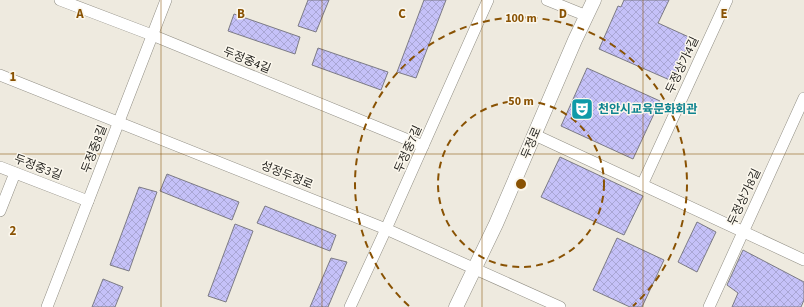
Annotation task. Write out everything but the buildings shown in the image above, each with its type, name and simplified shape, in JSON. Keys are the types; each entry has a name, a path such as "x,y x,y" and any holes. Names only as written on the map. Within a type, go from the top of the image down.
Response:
{"street":[{"name":"두정중4길","path":"60,0 152,35 423,146"},
{"name":"두정중8길","path":"47,307 166,0"},
{"name":"두정중7길","path":"350,307 488,0"},
{"path":"547,0 587,16"},
{"name":"두정로","path":"456,307 496,224 575,40 594,0"},
{"name":"두정상가4길","path":"642,184 726,0"},
{"name":"성정두정로","path":"0,75 119,121 386,229 560,307"},
{"name":"두정상가8길","path":"708,307 802,105"},
{"path":"535,135 804,260"},
{"name":"두정중3길","path":"0,167 88,201"},
{"path":"0,211 15,173"}],"place":[{"name":"천안시교육문화회관","path":"582,109"}]}
